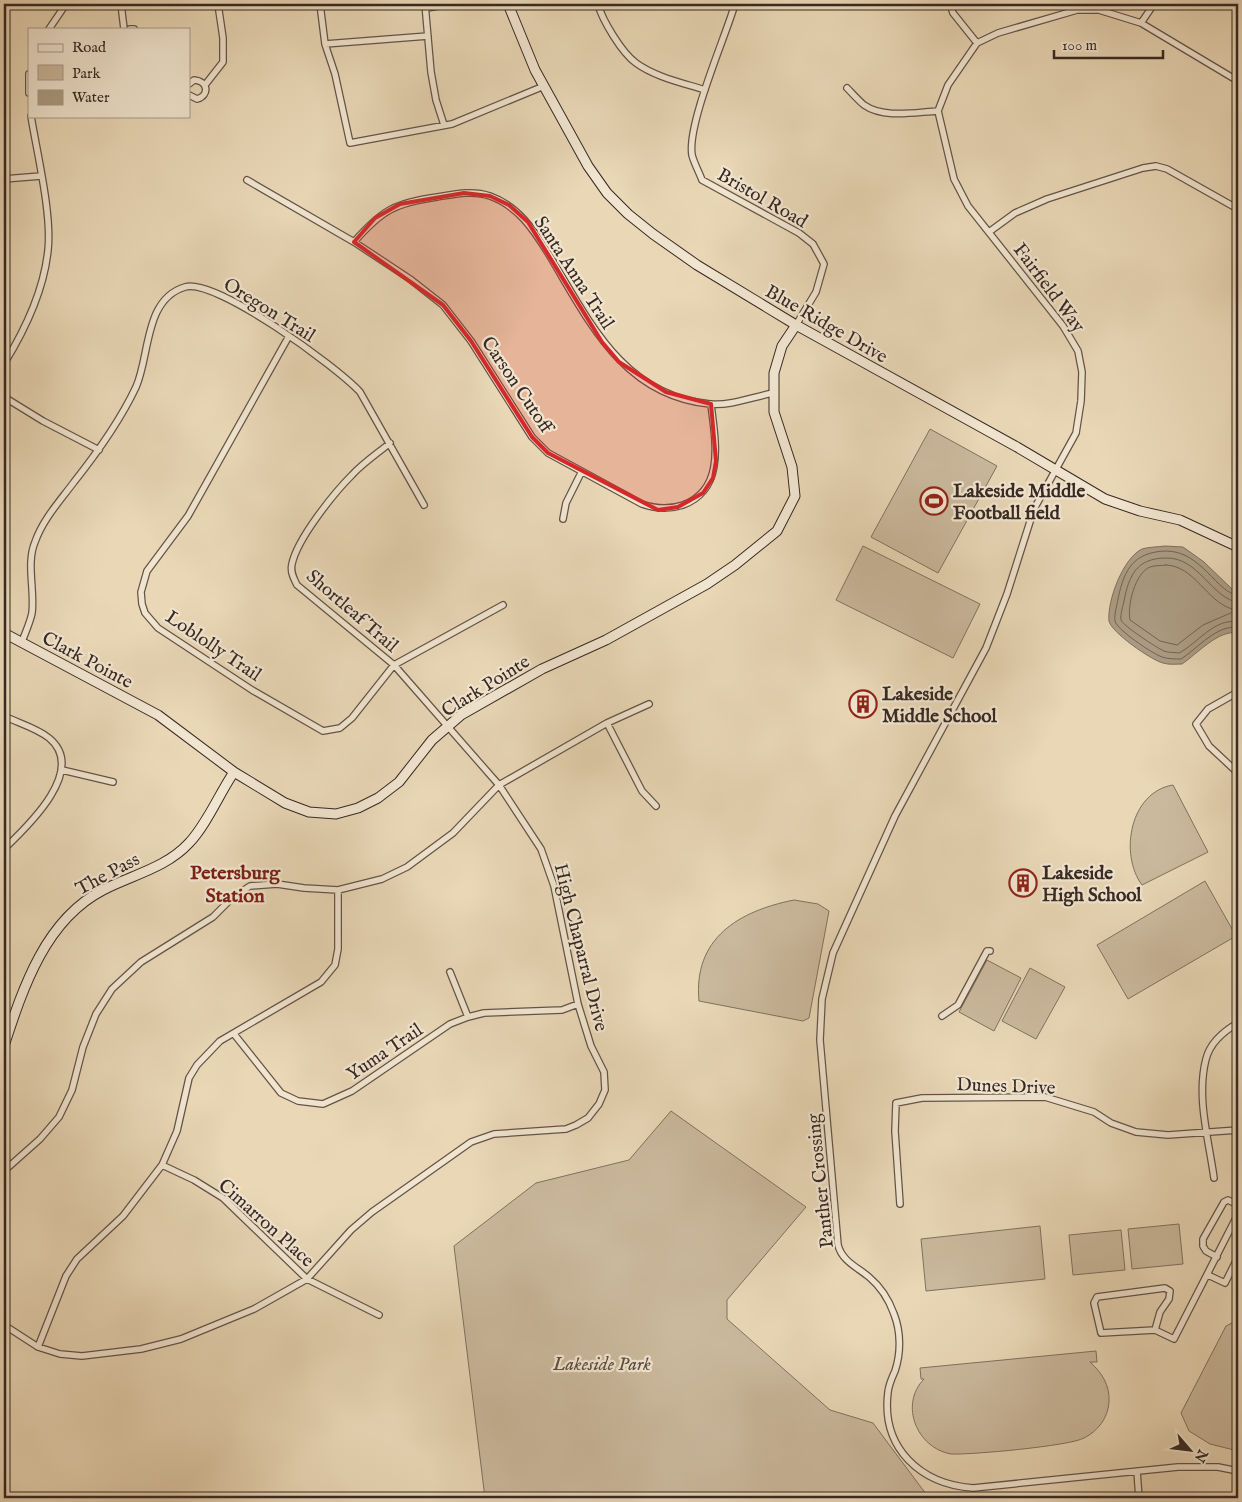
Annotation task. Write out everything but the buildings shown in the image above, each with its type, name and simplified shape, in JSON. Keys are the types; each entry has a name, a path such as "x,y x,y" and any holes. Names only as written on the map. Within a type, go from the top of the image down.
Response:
{"street":[{"path":"121,4 124,28"},
{"path":"190,96 200,98 205,94 205,85 223,62 223,38 218,4"},
{"path":"320,4 326,44 335,74 350,143 452,124 544,86"},
{"path":"444,125 436,100 426,6 449,4"},
{"name":"Blue Ridge Drive","path":"508,4 544,86 588,166 607,193 628,214 697,265 796,325 1105,499 1140,511 1180,520 1238,547"},
{"path":"598,4 612,34 635,63 674,81 705,90"},
{"name":"Bristol Road","path":"735,4 705,90 695,127 692,154 702,180 799,233 813,244 824,264 816,292 796,325"},
{"path":"950,4 953,13 964,29 977,43"},
{"path":"1141,24 1154,4"},
{"path":"50,28 64,7"},
{"path":"847,88 865,105 878,111 901,114 938,111 948,85 977,43 998,34 1077,10 1099,10 1141,24 1238,81"},
{"path":"326,44 428,36"},
{"path":"190,84 198,80 205,85"},
{"name":"Fairfield Way","path":"895,816 986,648 1008,594 1034,509 1076,433 1082,372 1078,350 1063,326 968,206 954,179 938,111"},
{"path":"4,364 36,302 45,274 49,248 32,118"},
{"path":"989,232 1015,213 1047,199 1105,179 1156,166 1167,169 1238,209"},
{"path":"4,179 41,176"},
{"name":"Carson Cutoff","path":"247,180 354,242 410,279 443,305 472,341 532,437 548,453 642,504 658,510 690,502 703,493 713,478 716,461 711,404"},
{"name":"Santa Anna Trail","path":"354,242 375,218 400,204 464,193 490,196 509,206 528,222 602,342 619,362 641,379 666,392 691,401 711,404 773,393"},
{"name":"Oregon Trail","path":"22,642 32,614 34,544 44,522 99,450 136,386 152,326 162,304 176,291 187,286 199,286 217,291 289,336 346,376 360,392 424,505"},
{"name":"Clark Pointe","path":"4,633 158,715 234,772 285,803 309,812 336,814 365,804 399,782 432,740 446,727 482,702 533,674 606,640 707,584 735,565 777,531 787,515 795,496 795,488 792,467 774,412 773,393 777,360 782,346 796,325"},
{"name":"Loblolly Trail","path":"289,336 188,516 147,571 141,592 142,604 146,613 158,628 252,690 324,731 340,728 352,718 394,665 503,605"},
{"path":"4,396 42,421 99,450"},
{"name":"Shortleaf Trail","path":"390,443 352,474 334,496 300,545 292,564 292,577 297,586 394,665 446,727"},
{"path":"563,519 566,503 580,472"},
{"path":"1238,692 1208,710 1196,724 1209,746 1238,773"},
{"path":"4,1171 40,1139 59,1117 72,1090 83,1047 96,1014 112,989 141,962 213,917 233,896 250,886 277,884 338,890 382,879 407,867 453,832 499,786 607,723 649,704"},
{"path":"4,716 49,738 59,751 62,770 44,806 4,849"},
{"path":"607,723 642,792 656,806"},
{"name":"High Chaparral Drive","path":"4,1325 38,1346 60,1354 82,1356 141,1348 181,1339 254,1309 307,1280 351,1230 372,1212 471,1142 494,1134 566,1129 588,1118 599,1104 605,1090 604,1072 591,1046 578,1004 554,886 541,849 499,786 446,727"},
{"path":"62,770 113,782"},
{"name":"The Pass","path":"4,1046 19,998 47,944 73,910 103,890 169,859 189,843 234,772"},
{"name":"Panther Crossing","path":"895,816 834,952 827,973 820,1023 838,1245 844,1257 882,1291 890,1302 898,1330 897,1362 890,1381 887,1400 892,1433 903,1453 920,1471 943,1484 958,1487 973,1488 1201,1466 1238,1471"},
{"path":"38,1346 66,1276 77,1259 123,1216 162,1165 177,1132 189,1078 197,1065 220,1041 321,982 335,965 338,949 338,890"},
{"path":"942,1016 958,1005 986,951 990,951"},
{"path":"450,972 468,1017"},
{"name":"Yuma Trail","path":"234,1034 281,1092 298,1101 323,1104 352,1091 450,1024 484,1013 562,1010 578,1004"},
{"path":"1214,1178 1203,1100 1206,1059 1216,1040 1238,1023"},
{"name":"Dunes Drive","path":"900,1204 895,1131 896,1103 931,1098 1045,1097 1094,1112 1111,1123 1136,1132 1168,1135 1208,1134"},
{"path":"1208,1134 1238,1130"},
{"name":"Cimarron Place","path":"162,1165 194,1180 223,1198 307,1280 379,1315"},
{"path":"1217,1257 1206,1251 1203,1246 1204,1239 1224,1202 1228,1200 1238,1204"},
{"path":"1155,1330 1160,1312 1169,1299 1170,1292 1165,1288 1097,1297 1094,1303 1101,1332 1155,1330 1174,1339 1238,1214"},
{"path":"1208,1275 1225,1283 1238,1257"},
{"path":"1138,1471 1139,1498"},
{"path":"4,1495 9,1498"}],"highlighted area":[{"path":"464,193 490,196 509,205 528,222 602,342 619,362 666,392 711,404 716,461 713,478 703,493 678,507 658,510 548,453 532,437 471,341 443,305 354,242 375,218 400,204"}],"green space":[{"name":"Lakeside Middle Football field","path":"930,429 997,466 938,573 871,537"},
{"path":"863,546 980,604 953,658 836,600"},
{"path":"1173,785 1208,852 1142,885 1135,872 1131,857 1130,842 1133,826 1138,812 1147,799 1158,790"},
{"path":"1205,881 1236,936 1128,999 1097,945"},
{"path":"794,900 818,904 829,911 809,1018 803,1021 699,1001 699,979 704,960 712,944 724,931 738,920 755,912"},
{"path":"987,960 1021,978 994,1031 959,1012"},
{"path":"1030,968 1065,987 1036,1039 1002,1021"},
{"name":"Lakeside Park","path":"671,1111 806,1207 727,1300 727,1319 830,1410 873,1423 929,1498 485,1498 454,1246 536,1183 629,1160"},
{"path":"1179,1224 1183,1264 1132,1269 1128,1229"},
{"path":"1040,1226 1045,1279 926,1291 921,1239"},
{"path":"1121,1230 1125,1270 1073,1275 1069,1235"},
{"path":"1236,1321 1238,1322 1238,1451 1210,1444 1189,1431 1181,1413 1226,1326"},
{"path":"1096,1351 1097,1362 1090,1362 1102,1375 1107,1385 1109,1402 1104,1419 1094,1432 1084,1438 1041,1447 951,1454 939,1450 929,1443 915,1424 913,1401 917,1389 924,1379 921,1379 920,1368"}],"water":[{"path":"1165,546 1183,547 1204,562 1233,590 1238,591 1238,633 1231,633 1216,638 1182,664 1165,664 1150,657 1117,632 1109,621 1114,592 1129,561 1142,549"}],"place":[{"name":"Lakeside Middle Football field","path":"934,501"},
{"name":"Lakeside Middle School","path":"863,704"},
{"name":"Lakeside High School","path":"1023,883"}],"district":[{"name":"Petersburg Station","path":"235,884"}]}
